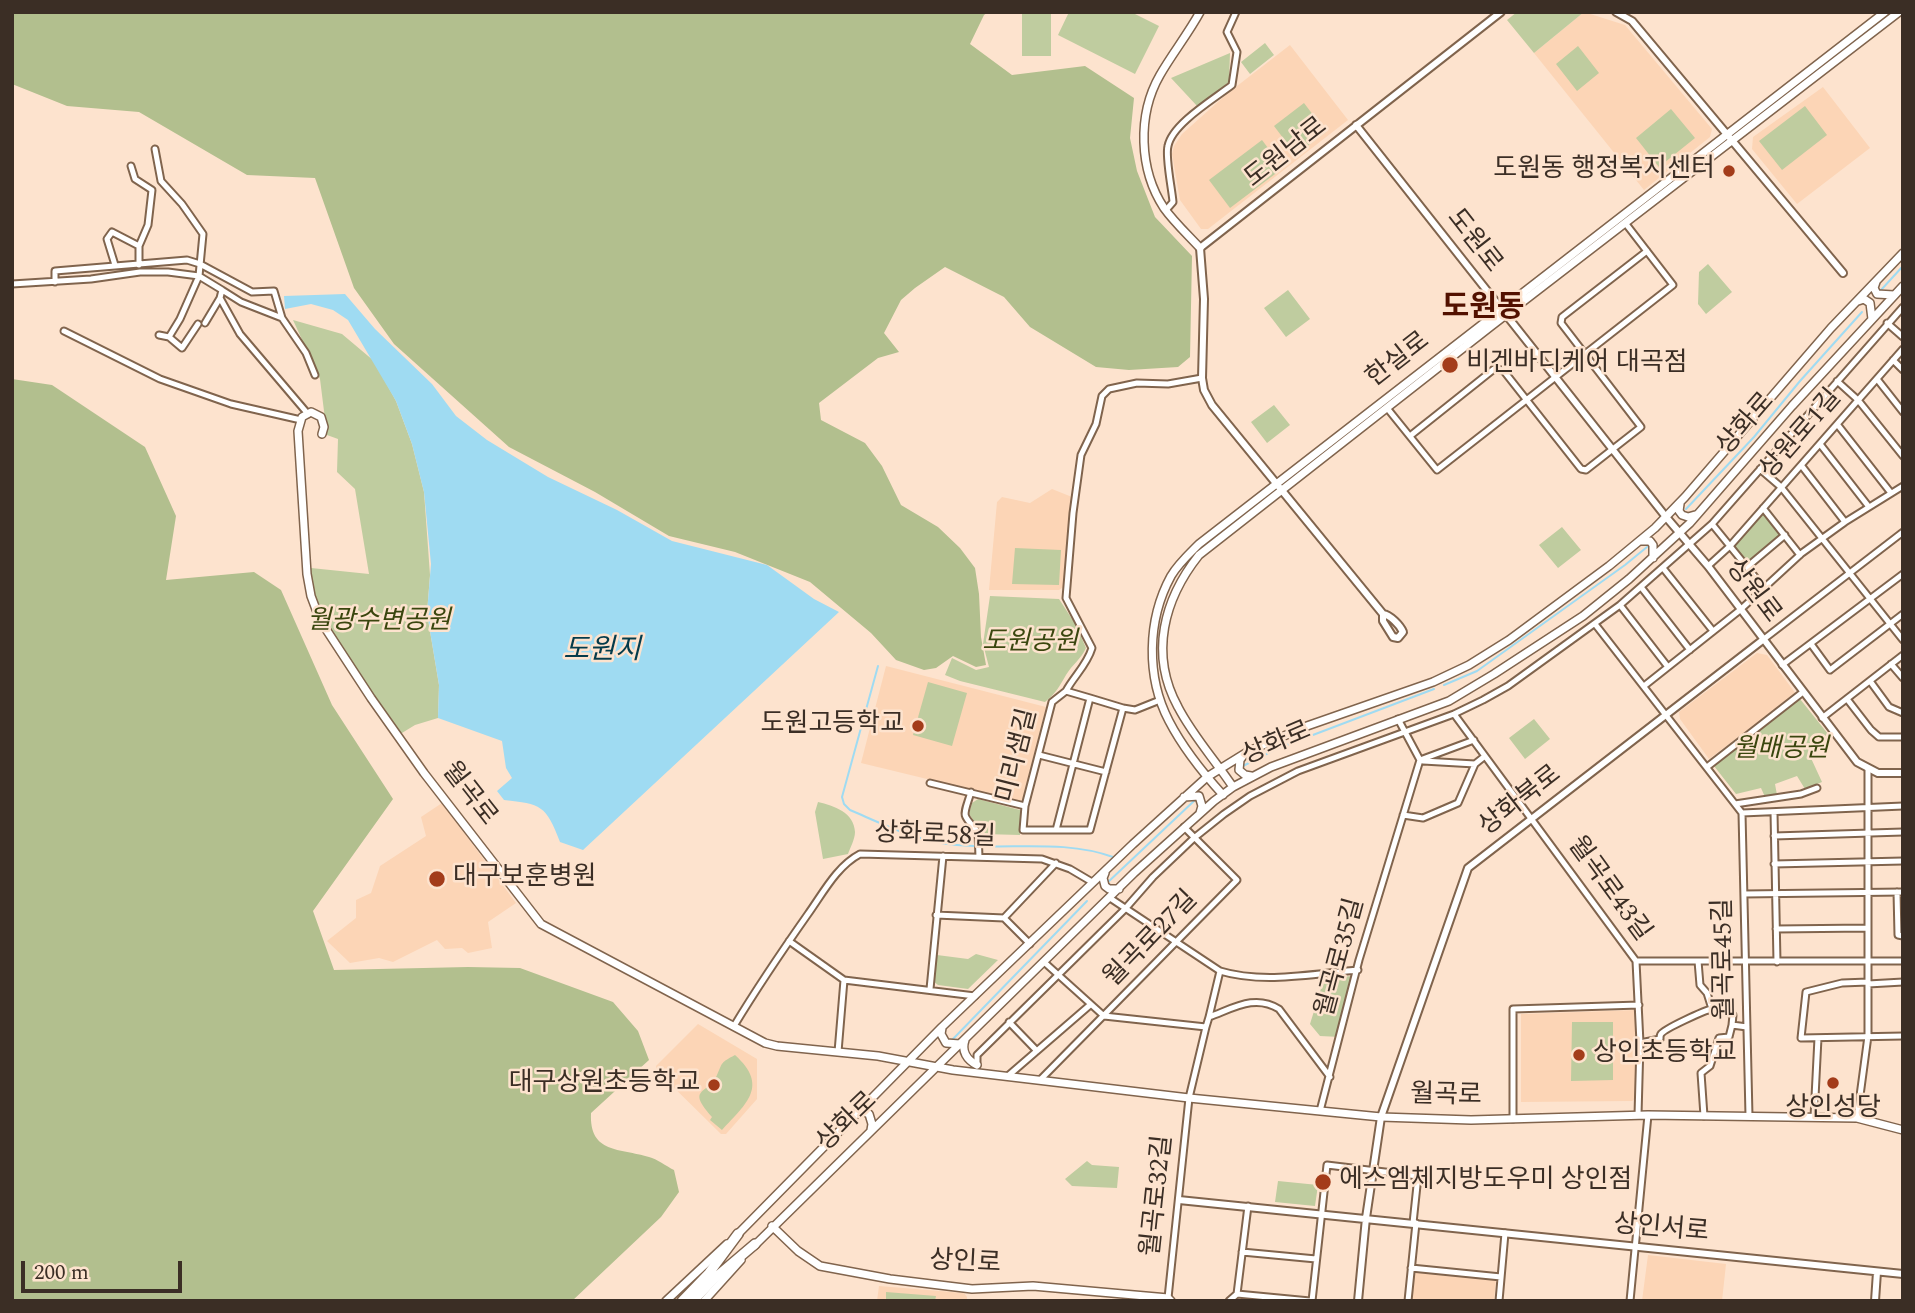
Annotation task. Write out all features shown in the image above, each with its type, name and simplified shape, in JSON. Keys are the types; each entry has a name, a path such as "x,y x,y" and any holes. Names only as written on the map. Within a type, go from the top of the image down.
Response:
{"highway":[{"path":"693,1301 738,1234"},
{"path":"682,1301 755,1244"}],"main road":[{"path":"1200,12 1159,77 1144,123 1147,170 1155,193 1166,210 1200,248"},
{"name":"한실로","path":"1223,795 1207,777 1168,720 1154,683 1154,626 1157,610 1171,576 1182,560 1199,544 1387,408 1726,133 1885,12"},
{"name":"한실로","path":"1233,787 1176,705 1163,656 1165,618 1179,584 1199,555 1278,488 1503,312 1626,223 1899,12"},
{"name":"상화로","path":"666,1301 738,1234 942,1027 1106,869 1207,777 1246,753 1307,726 1433,682 1469,665 1509,640 1609,566 1640,541 1682,500 1831,328 1903,253"},
{"path":"1876,281 1874,288 1877,294 1894,295"},
{"name":"상화로","path":"704,1301 772,1226 1199,813 1254,775 1449,701 1583,616 1653,559 1680,533 1903,286"},
{"path":"1857,302 1864,299 1870,303 1872,320"},
{"path":"301,420 311,412 321,417 324,427 322,434"},
{"name":"월곡로","path":"301,420 299,431 307,574 311,596 320,620 397,736 518,898 541,924 765,1043 1189,1098 1381,1116 1471,1120 1638,1115 1857,1118 1903,1130"},
{"path":"1682,500 1679,506 1682,515 1688,517 1698,513"},
{"path":"1640,541 1650,541 1653,545 1653,559"},
{"path":"1246,753 1240,760 1239,770 1245,775 1254,775"},
{"path":"1184,797 1199,796 1202,806 1199,813"},
{"path":"1106,869 1103,878 1105,886 1119,888"},
{"path":"942,1027 941,1034 946,1044 963,1042 965,1054 977,1065"},
{"path":"856,1114 862,1111 869,1114 871,1130"},
{"name":"상인로","path":"772,1226 798,1251 820,1266 878,1277 972,1289 1033,1286 1169,1300"}],"street":[{"path":"1166,210 1173,202 1167,148 1172,136 1180,125 1232,85 1237,52 1227,32 1236,12"},
{"name":"도원남로","path":"1200,248 1501,12"},
{"path":"1620,13 1632,21 1843,272"},
{"name":"도원로","path":"1356,125 1666,517"},
{"path":"155,149 161,181 182,204 203,234 198,276 180,319 169,337"},
{"path":"131,166 135,179 152,190 148,225 139,246 140,272"},
{"path":"1387,408 1437,470 1673,285 1626,223"},
{"path":"115,265 107,239 112,232 139,246"},
{"path":"1200,248 1204,390 1278,488 1382,614"},
{"path":"1409,436 1494,369 1503,370 1581,469 1586,470 1642,427 1560,323 1562,317 1647,251"},
{"path":"55,282 55,271 139,262 187,260 200,264 252,292 274,291 282,318 306,353 315,374"},
{"path":"12,284 140,272 168,272 198,276 242,302 282,318"},
{"path":"159,335 169,337 182,348 220,298 222,290"},
{"path":"220,298 240,334 308,414"},
{"path":"982,1073 977,1065 977,1055 1125,909 1153,877 1224,814 1298,771 1454,714 1508,686 1620,605 1712,524 1903,307"},
{"path":"1887,323 1903,337"},
{"path":"64,331 160,379 231,404 301,420"},
{"name":"상원로1길","path":"1708,566 1730,546 1903,349"},
{"path":"1893,360 1903,370"},
{"path":"1066,691 1074,676 1084,666 1092,648 1066,598 1081,455 1096,424 1102,396 1109,389 1137,383 1168,384 1202,378"},
{"path":"1877,379 1903,412"},
{"path":"1837,381 1858,400 1903,456"},
{"path":"1837,424 1891,493"},
{"path":"1820,444 1869,507"},
{"path":"1801,465 1845,522"},
{"path":"1760,469 1782,487 1903,640"},
{"path":"1644,686 1740,610 1800,555 1845,522 1903,486"},
{"path":"1763,508 1800,555"},
{"name":"상원로","path":"1666,517 1708,566 1857,762 1868,769"},
{"path":"1712,524 1764,588"},
{"name":"상화북로","path":"1358,1301 1366,1218 1381,1116 1468,868 1903,532"},
{"path":"1747,567 1785,535"},
{"path":"1663,568 1713,631"},
{"path":"1782,666 1903,574"},
{"path":"1641,587 1690,650"},
{"path":"1620,605 1668,667"},
{"path":"1811,644 1830,670 1903,614"},
{"path":"1595,624 1742,813 1903,806"},
{"path":"1822,718 1903,655"},
{"path":"1891,664 1903,678"},
{"path":"1870,681 1889,707 1903,713"},
{"name":"미리샘길","path":"1124,708 1090,830 1023,830 1025,806 1052,702 1066,691 1135,710 1160,700"},
{"path":"1707,767 1803,692"},
{"name":"미리샘길","path":"1056,830 1090,698"},
{"path":"1847,699 1871,730 1880,737 1903,737"},
{"name":"월곡로43길","path":"1454,714 1636,961 1640,1042 1638,1115"},
{"path":"1398,719 1420,760"},
{"path":"1420,760 1474,740"},
{"path":"1039,755 1106,772"},
{"path":"1403,815 1423,818 1458,803 1475,764 1485,756"},
{"path":"1420,760 1475,764"},
{"name":"월곡로35길","path":"1320,1111 1420,760"},
{"path":"1857,1118 1868,1036 1868,769 1878,773 1903,773"},
{"path":"930,783 1025,806"},
{"path":"1735,804 1801,794 1817,788"},
{"path":"971,792 964,815 966,821 978,832 979,857"},
{"path":"1801,794 1804,810"},
{"path":"1774,812 1777,962"},
{"name":"월곡로45길","path":"1742,813 1749,1116"},
{"name":"월곡로27길","path":"1041,1079 1237,880 1184,827"},
{"path":"1774,836 1903,832"},
{"name":"상화로58길","path":"734,1026 830,883 854,857 867,852 1042,859 1056,863 1093,882"},
{"path":"930,989 943,856"},
{"path":"1774,864 1903,861"},
{"path":"1004,918 1056,863"},
{"path":"1744,894 1900,892 1898,935 1903,936"},
{"path":"1110,898 1220,971 1256,978 1358,970"},
{"path":"936,915 1004,918 1030,944"},
{"path":"1776,929 1867,928"},
{"path":"789,941 844,980 975,996"},
{"path":"1636,961 1903,961"},
{"path":"1698,961 1700,985 1707,993 1712,1009"},
{"path":"1044,962 1104,1016 1206,1027"},
{"path":"1189,1098 1220,971"},
{"path":"838,1052 844,980"},
{"path":"1903,982 1842,983 1806,992 1801,1038 1903,1035"},
{"path":"1209,1017 1259,1001 1272,1005 1279,1009 1330,1077"},
{"path":"1009,1075 1090,1005"},
{"path":"1513,1119 1513,1009 1639,1005"},
{"path":"1640,1042 1660,1039 1661,1033 1666,1029 1712,1009 1722,1009 1733,1015 1730,1037 1719,1038 1710,1066 1701,1073 1704,1116"},
{"path":"1009,1022 1037,1051"},
{"path":"1732,1025 1747,1027"},
{"path":"1814,1117 1818,1038"},
{"name":"월곡로32길","path":"1169,1300 1189,1098"},
{"path":"1630,1301 1648,1115"},
{"path":"1237,1294 1311,1301 1327,1165 1418,1176 1408,1301"},
{"name":"상인서로","path":"1178,1200 1903,1274"},
{"path":"1229,1301 1237,1294 1248,1206"},
{"path":"1499,1301 1505,1233"},
{"path":"1242,1252 1316,1259"},
{"path":"1411,1268 1501,1277"},
{"path":"1875,1301 1877,1272"}],"shaded area":[{"path":"1584,12 1625,25 1712,129 1710,137 1644,190 1534,53"},
{"path":"1290,45 1348,120 1208,229 1201,229 1180,200 1172,154 1174,146 1182,134 1228,93"},
{"path":"1823,87 1870,148 1797,204 1752,149 1753,137"},
{"path":"1052,489 1072,497 1066,585 1059,590 989,590 997,502 1002,497 1030,503"},
{"path":"1757,653 1767,655 1796,694 1709,759 1680,719 1679,712"},
{"path":"886,666 1046,707 1022,802 861,763"},
{"name":"대구보훈병원","path":"442,803 516,903 488,922 492,948 468,953 462,948 445,949 437,940 393,962 379,958 350,963 327,941 356,918 356,900 371,893 380,866 426,836 421,817"},
{"name":"상인초등학교","path":"1636,1010 1637,1097 1632,1101 1521,1102 1521,1014"},
{"name":"대구상원초등학교","path":"698,1024 757,1059 757,1099 726,1134 721,1134 657,1071 656,1066"},
{"path":"1648,1255 1726,1264 1722,1301 1642,1301"},
{"path":"1414,1270 1496,1279 1494,1301 1412,1301"},
{"path":"879,1286 964,1293 967,1301 877,1301"}],"green space":[{"path":"12,12 988,12 970,44 1012,75 1085,66 1134,98 1130,138 1137,171 1155,217 1192,256 1190,357 1178,367 1129,370 1096,367 1030,327 1004,297 945,267 901,300 884,333 899,352 878,358 819,403 821,420 865,443 882,466 901,505 938,527 960,548 975,568 986,665 976,667 953,656 936,668 924,670 896,660 871,633 810,582 735,552 669,536 595,492 509,447 394,344 354,288 315,178 247,175 139,112 67,106 12,84"},
{"path":"1022,12 1051,12 1051,56 1022,56"},
{"path":"1069,12 1131,12 1159,26 1135,74 1058,35"},
{"path":"1517,12 1584,12 1534,53 1507,20"},
{"path":"1265,43 1274,55 1250,74 1241,62"},
{"path":"1578,46 1599,73 1577,91 1556,64"},
{"path":"1230,53 1229,82 1198,107 1171,78"},
{"path":"1304,103 1326,132 1296,155 1274,126"},
{"path":"1805,106 1827,135 1782,170 1759,141"},
{"path":"1671,109 1695,138 1659,167 1636,138"},
{"path":"1262,140 1283,168 1230,208 1209,180"},
{"path":"1708,264 1732,292 1706,314 1698,304 1699,272"},
{"path":"1288,290 1310,319 1286,337 1264,308"},
{"name":"월광수변공원","path":"293,320 342,334 374,361 396,401 412,444 424,492 430,575 427,613 439,685 438,718 415,725 397,736 361,681 314,618 311,568 369,574 355,489 337,472 338,439 327,435 320,379"},
{"path":"12,379 52,385 145,447 176,516 166,580 254,572 281,590 332,705 393,799 313,911 334,970 520,968 613,1002 638,1031 649,1060 591,1113 592,1126 595,1136 608,1147 652,1158 674,1170 679,1192 661,1217 572,1301 12,1301"},
{"path":"1274,405 1290,425 1267,443 1251,422"},
{"path":"1761,515 1766,515 1781,533 1781,537 1750,562 1734,547"},
{"path":"1562,527 1581,550 1558,568 1539,545"},
{"path":"1015,548 1061,550 1059,585 1012,584"},
{"name":"도원공원","path":"990,596 1059,599 1076,625 1086,648 1057,690 1045,702 945,675 952,658 976,670 989,667 983,644"},
{"path":"928,682 967,693 952,746 913,735"},
{"name":"월배공원","path":"1800,699 1828,734 1812,746 1816,751 1810,756 1822,782 1805,789 1797,776 1775,784 1777,795 1765,797 1761,788 1736,794 1714,766"},
{"path":"1534,719 1550,739 1525,759 1509,738"},
{"path":"978,799 1020,810 1020,835 983,834 969,814 972,803"},
{"path":"818,802 836,808 851,819 855,835 848,854 823,859 815,812"},
{"path":"976,954 998,960 968,989 938,985 933,981 937,955 968,959"},
{"path":"1351,976 1355,980 1340,1037 1320,1036 1310,1024 1324,979"},
{"path":"1572,1022 1613,1022 1613,1080 1571,1081"},
{"path":"735,1055 751,1076 751,1094 722,1130 710,1120 712,1117 700,1101 700,1096 713,1082 723,1063"},
{"path":"1087,1161 1092,1165 1119,1167 1117,1188 1072,1186 1065,1179"},
{"path":"1278,1181 1318,1185 1315,1206 1275,1202"},
{"path":"886,1292 936,1296 935,1301 886,1301"}],"water":[{"name":"도원지","path":"345,294 375,329 432,384 456,416 487,440 548,477 617,510 672,541 767,565 814,599 839,612 583,850 560,842 551,820 541,809 526,803 504,800 497,791 512,778 506,768 502,741 438,718 439,685 427,613 431,564 424,492 412,444 396,401 348,320 333,310 311,304 285,309 284,296"}],"waterway":[{"path":"1881,290 1903,266"},
{"path":"1686,509 1754,437 1862,312"},
{"path":"1444,685 1477,671 1647,547"},
{"path":"878,666 842,797 850,810 902,832 943,843 1075,848 1113,857"},
{"path":"1243,766 1276,749 1434,689"},
{"path":"1107,883 1194,801"},
{"path":"952,1040 1087,901"}],"place":[{"name":"도원동 행정복지센터","path":"1729,171"},
{"name":"비겐바디케어 대곡점","path":"1450,365"},
{"name":"도원고등학교","path":"918,726"},
{"name":"대구보훈병원","path":"437,879"},
{"name":"상인초등학교","path":"1579,1055"},
{"name":"상인성당","path":"1833,1083"},
{"name":"대구상원초등학교","path":"714,1085"},
{"name":"에스엠체지방도우미 상인점","path":"1323,1182"}],"district":[{"name":"도원동","path":"1483,310"}]}
